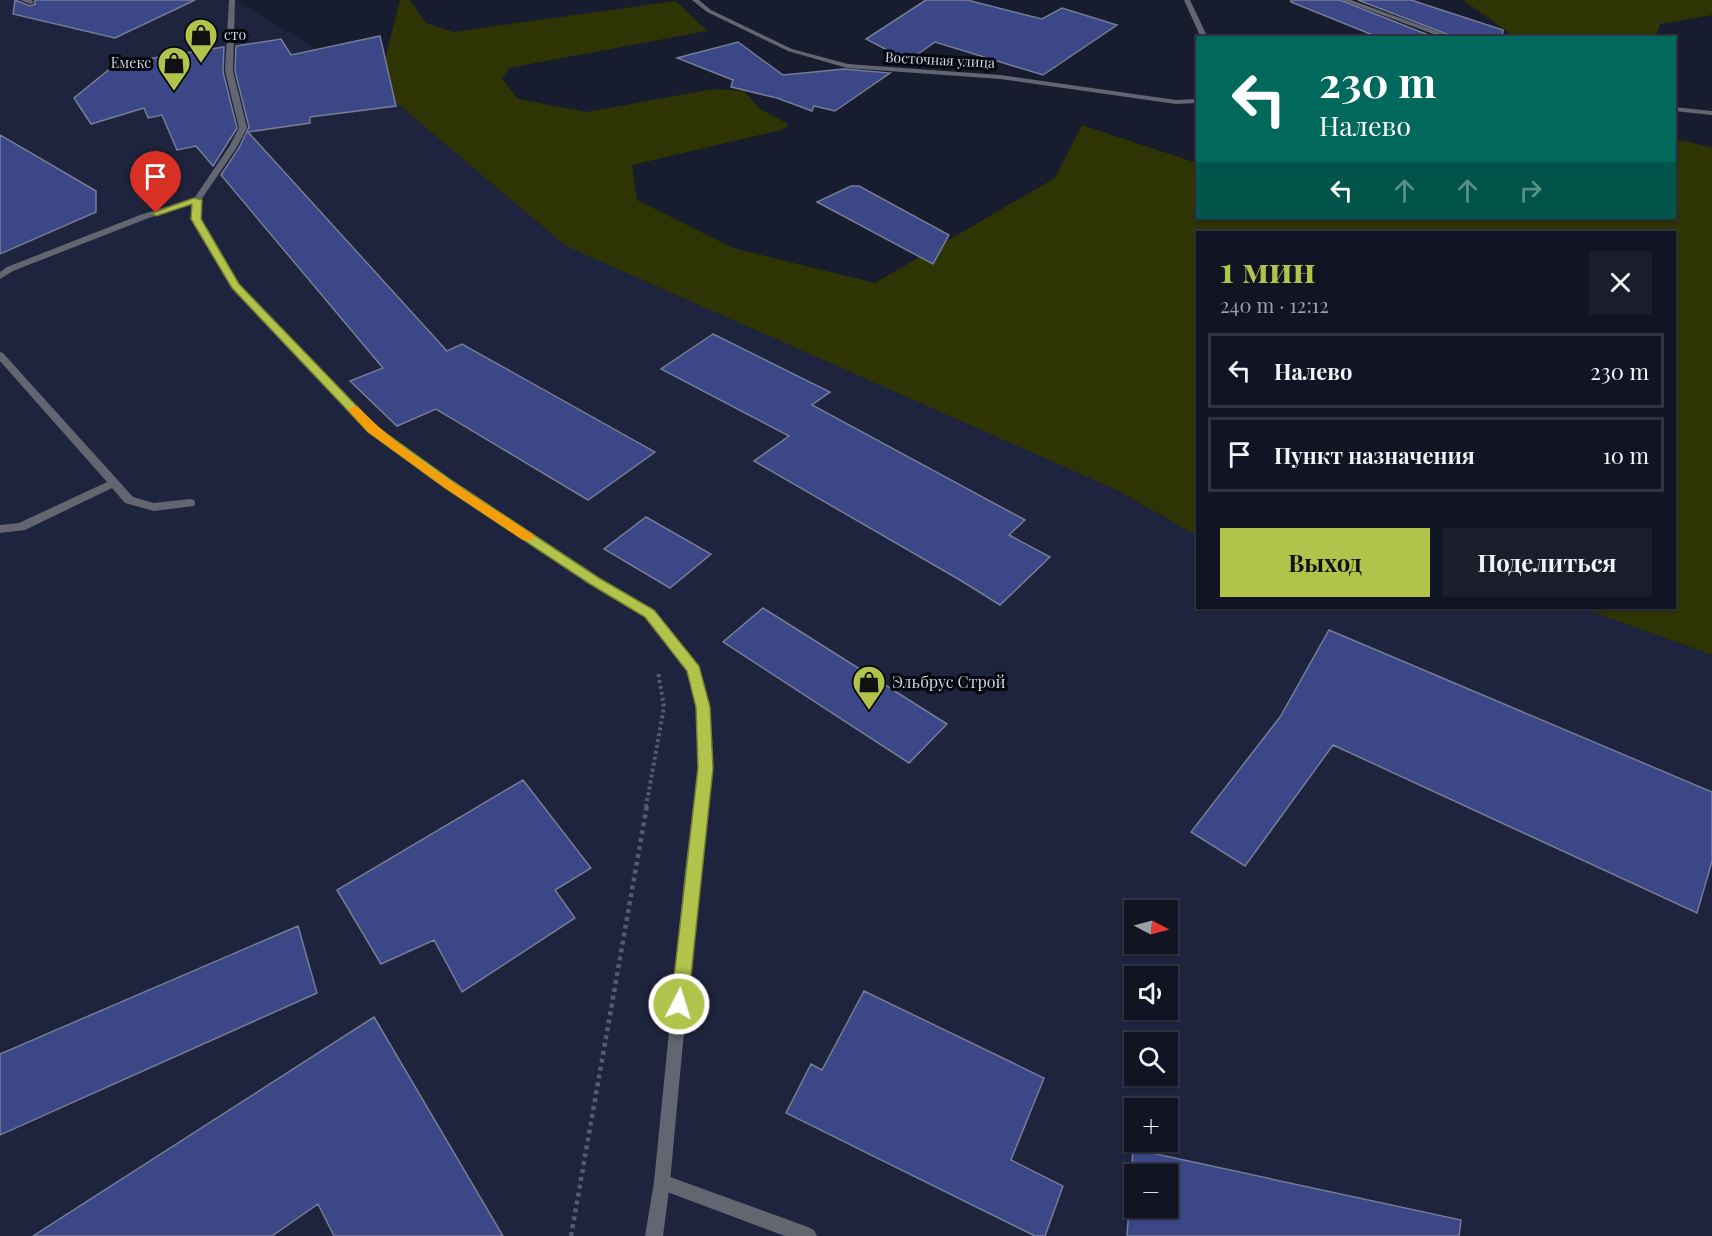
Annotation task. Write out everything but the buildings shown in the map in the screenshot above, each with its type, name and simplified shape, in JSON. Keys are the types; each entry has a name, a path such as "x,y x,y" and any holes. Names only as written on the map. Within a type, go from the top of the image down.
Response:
{"street":[{"path":"23,0 32,2"},
{"path":"232,0 229,71 243,128 233,147 197,200 196,219 235,285 372,429 450,485 595,581 650,614 694,670 703,707 705,768 692,870 662,1182 654,1236"},
{"name":"Восточная улица","path":"695,0 709,11 790,50 847,66 1000,77 1176,102 1196,101"},
{"path":"1187,0 1203,36"},
{"path":"1345,0 1446,36"},
{"path":"1676,109 1712,113"},
{"path":"0,276 10,269 120,226 197,200"},
{"path":"0,355 129,500 154,507 190,503"},
{"path":"0,529 21,527 114,483"},
{"path":"662,1182 808,1236"}],"path":[{"path":"571,1236 664,707 656,665"}],"shaded area":[{"path":"0,0 236,0 378,87 1119,491 1196,535 1196,609 1585,609 1712,655 1712,1236 0,1236"}],"green space":[{"path":"400,0 410,0 426,23 453,32 676,1 707,31 509,68 502,78 518,99 586,112 713,89 744,91 760,109 788,124 785,129 632,165 637,200 733,248 875,283 1055,178 1082,125 1196,163 1196,219 1676,219 1676,139 1712,147 1712,655 1585,609 1676,609 1676,231 1196,231 1196,535 1119,491 566,246 378,87"},
{"path":"1463,0 1712,0 1712,15 1660,24 1656,36 1514,36"}],"slow traffic":[{"path":"354,410 372,429 528,537"}],"place":[{"name":"сто","path":"201,64"},
{"name":"Емекс","path":"174,92"},
{"name":"Эльбрус Строй","path":"869,711"}],"route":[{"path":"156,213 197,200 196,219 235,285 372,429 450,485 595,581 650,614 694,670 703,707 705,768 679,1004"}]}
